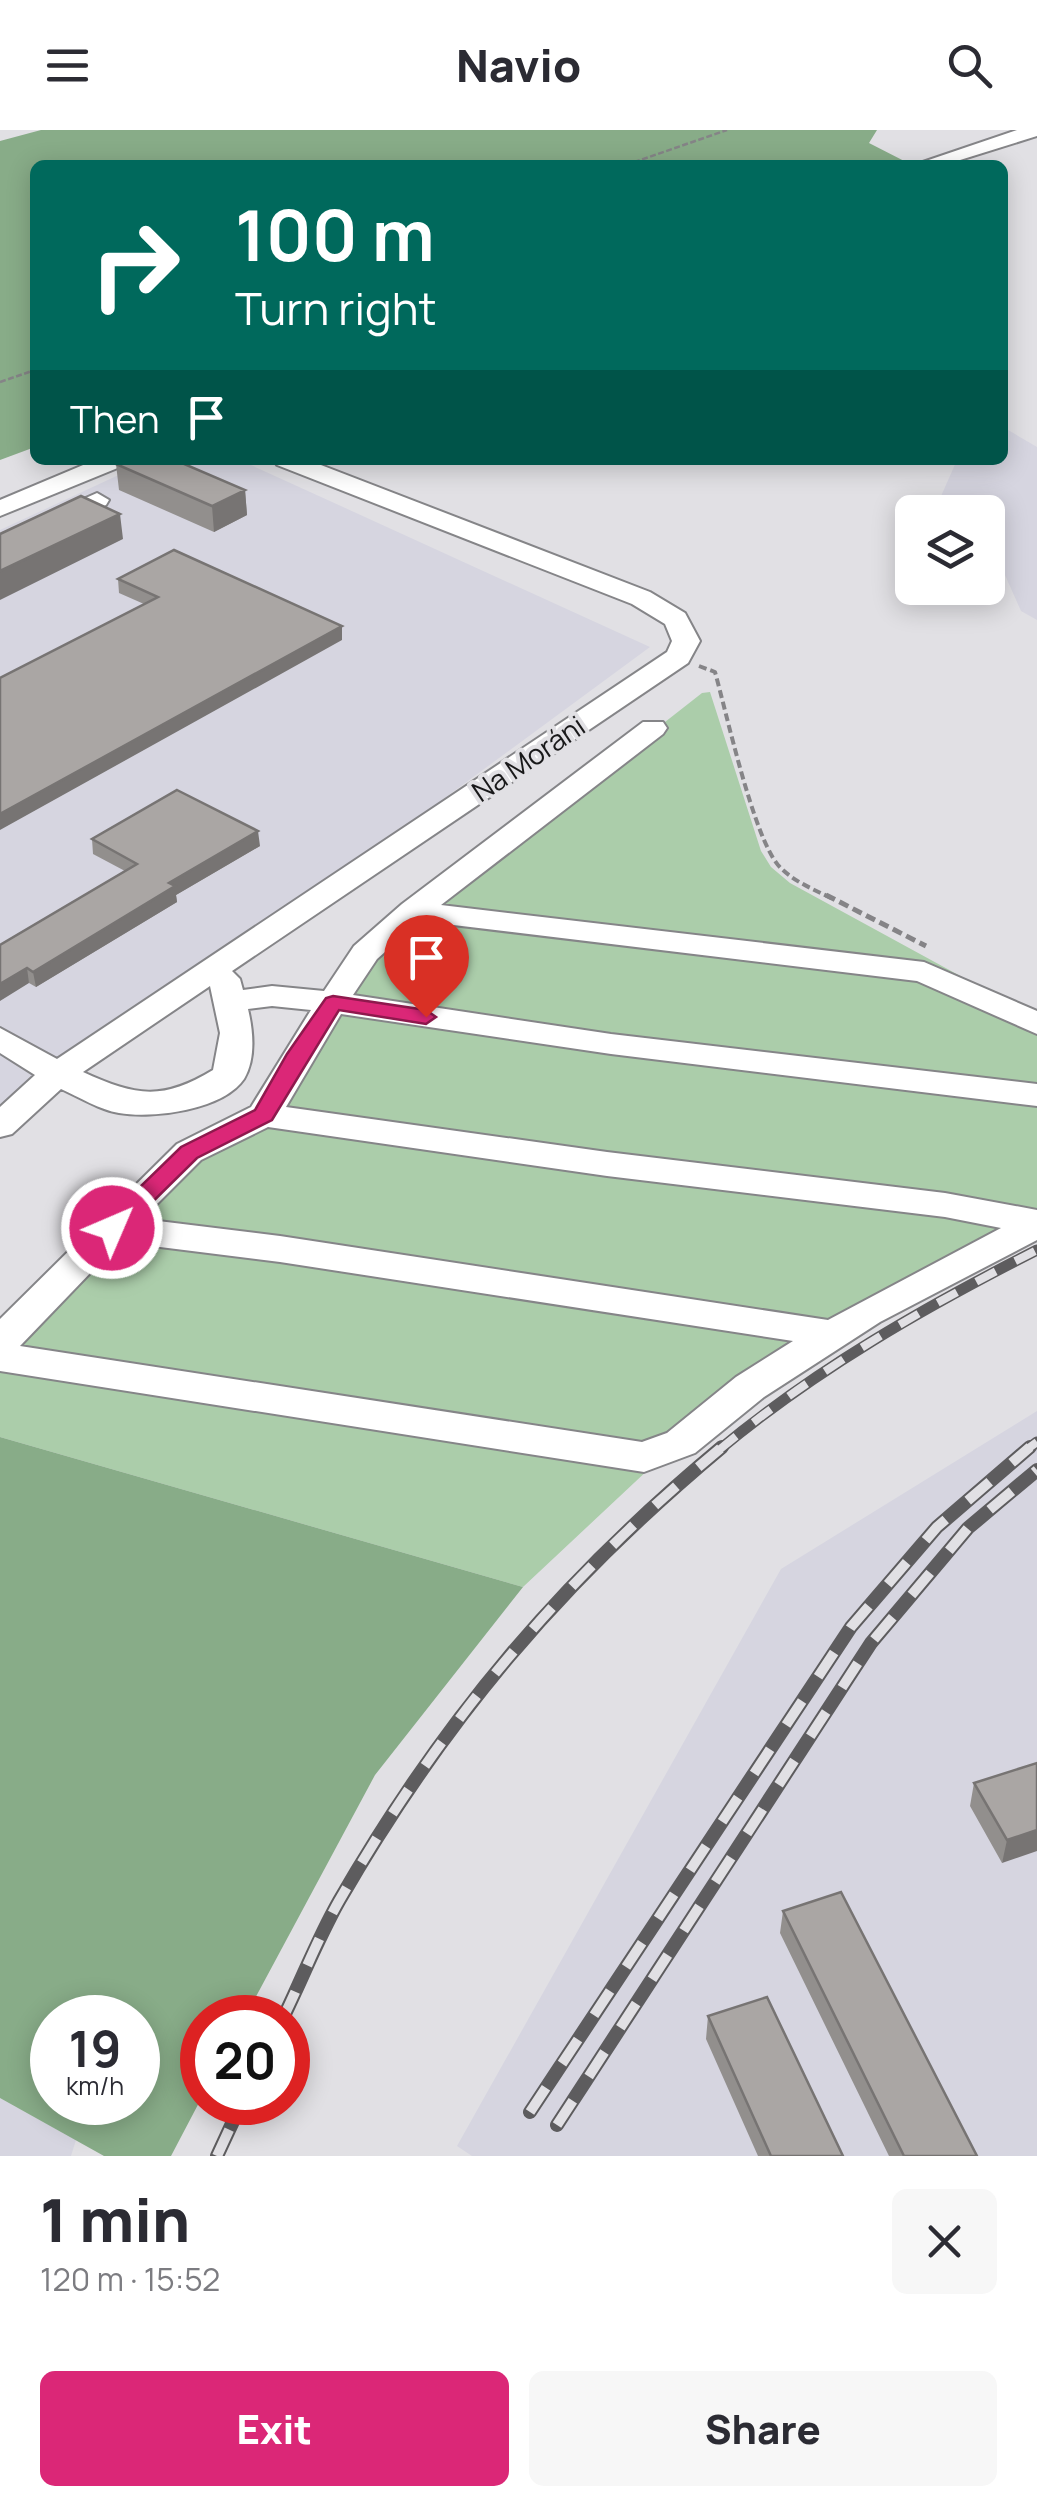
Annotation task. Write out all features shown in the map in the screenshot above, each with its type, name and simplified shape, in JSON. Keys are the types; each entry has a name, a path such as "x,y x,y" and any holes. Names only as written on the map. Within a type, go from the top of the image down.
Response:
{"street":[{"path":"940,160 1037,130"},
{"path":"0,508 104,465"},
{"path":"299,465 640,598 676,619 686,641 678,657"},
{"path":"0,546 98,500"},
{"name":"Na Moráni","path":"0,1126 58,1074 678,657"},
{"path":"264,1115 298,1054 365,952 653,728"},
{"path":"413,911 924,972 1037,1024"},
{"path":"0,1038 58,1074 122,1104 190,1100 229,1075 237,1033 220,964"},
{"path":"230,1002 272,996 333,1002 610,1044 1037,1096"},
{"path":"0,1344 189,1152 264,1115 607,1164 944,1204 1037,1223"},
{"path":"0,1357 644,1456 681,1443 750,1387 833,1334 1037,1223"},
{"path":"112,1228 280,1249 833,1334"}],"path":[{"path":"640,160 726,130"},
{"path":"0,382 30,372"},
{"path":"678,657 715,672 758,822 777,864 796,880 926,946"}],"shaded area":[{"path":"1008,430 1037,447 1037,620 1021,611 1005,575 1005,495 942,495 955,465 1008,465"},
{"path":"140,465 251,465 650,647 0,1125 0,530"},
{"path":"1037,1411 1037,2156 472,2156 457,2146 781,1569"},
{"path":"0,2098 30,2115 30,2125 49,2125 76,2140 71,2156 0,2156"}],"green space":[{"path":"41,130 877,130 869,143 902,160 30,160 30,449 0,460 0,141"},
{"path":"710,692 761,851 771,867 790,883 1037,1018 1037,1219 698,1423 523,1587 0,1437 0,1351 192,1159 275,1113 373,951 702,693"},
{"path":"0,1437 523,1587 375,1775 257,1995 180,1995 180,2125 187,2125 171,2156 104,2156 48,2125 160,2125 160,1995 30,1995 30,2115 0,2098"}],"building":[{"path":"118,465 187,465 245,490 212,506"},
{"path":"81,496 120,514 0,571 0,534"},
{"path":"174,550 342,626 0,814 0,678 158,597 118,579"},
{"path":"177,790 258,831 169,883 175,886 33,972 27,968 0,984 0,945 137,864 92,839"},
{"path":"1037,1763 1037,1830 1007,1840 974,1783"},
{"path":"841,1892 977,2156 904,2156 783,1911"},
{"path":"767,1997 843,2156 771,2156 708,2016"}],"railway":[{"path":"719,1450 872,1341 1037,1250"},
{"path":"1029,1448 1037,1442"},
{"path":"294,1995 339,1901 420,1772 464,1713 509,1656 609,1549 722,1447"},
{"path":"530,2112 851,1627 937,1527 1029,1448"},
{"path":"1026,1450 1029,1448"},
{"path":"557,2125 871,1643 968,1528 1037,1470"},
{"path":"217,2156 231,2125"}],"route":[{"path":"112,1228 189,1152 264,1115 333,1002 426,1017"}]}
